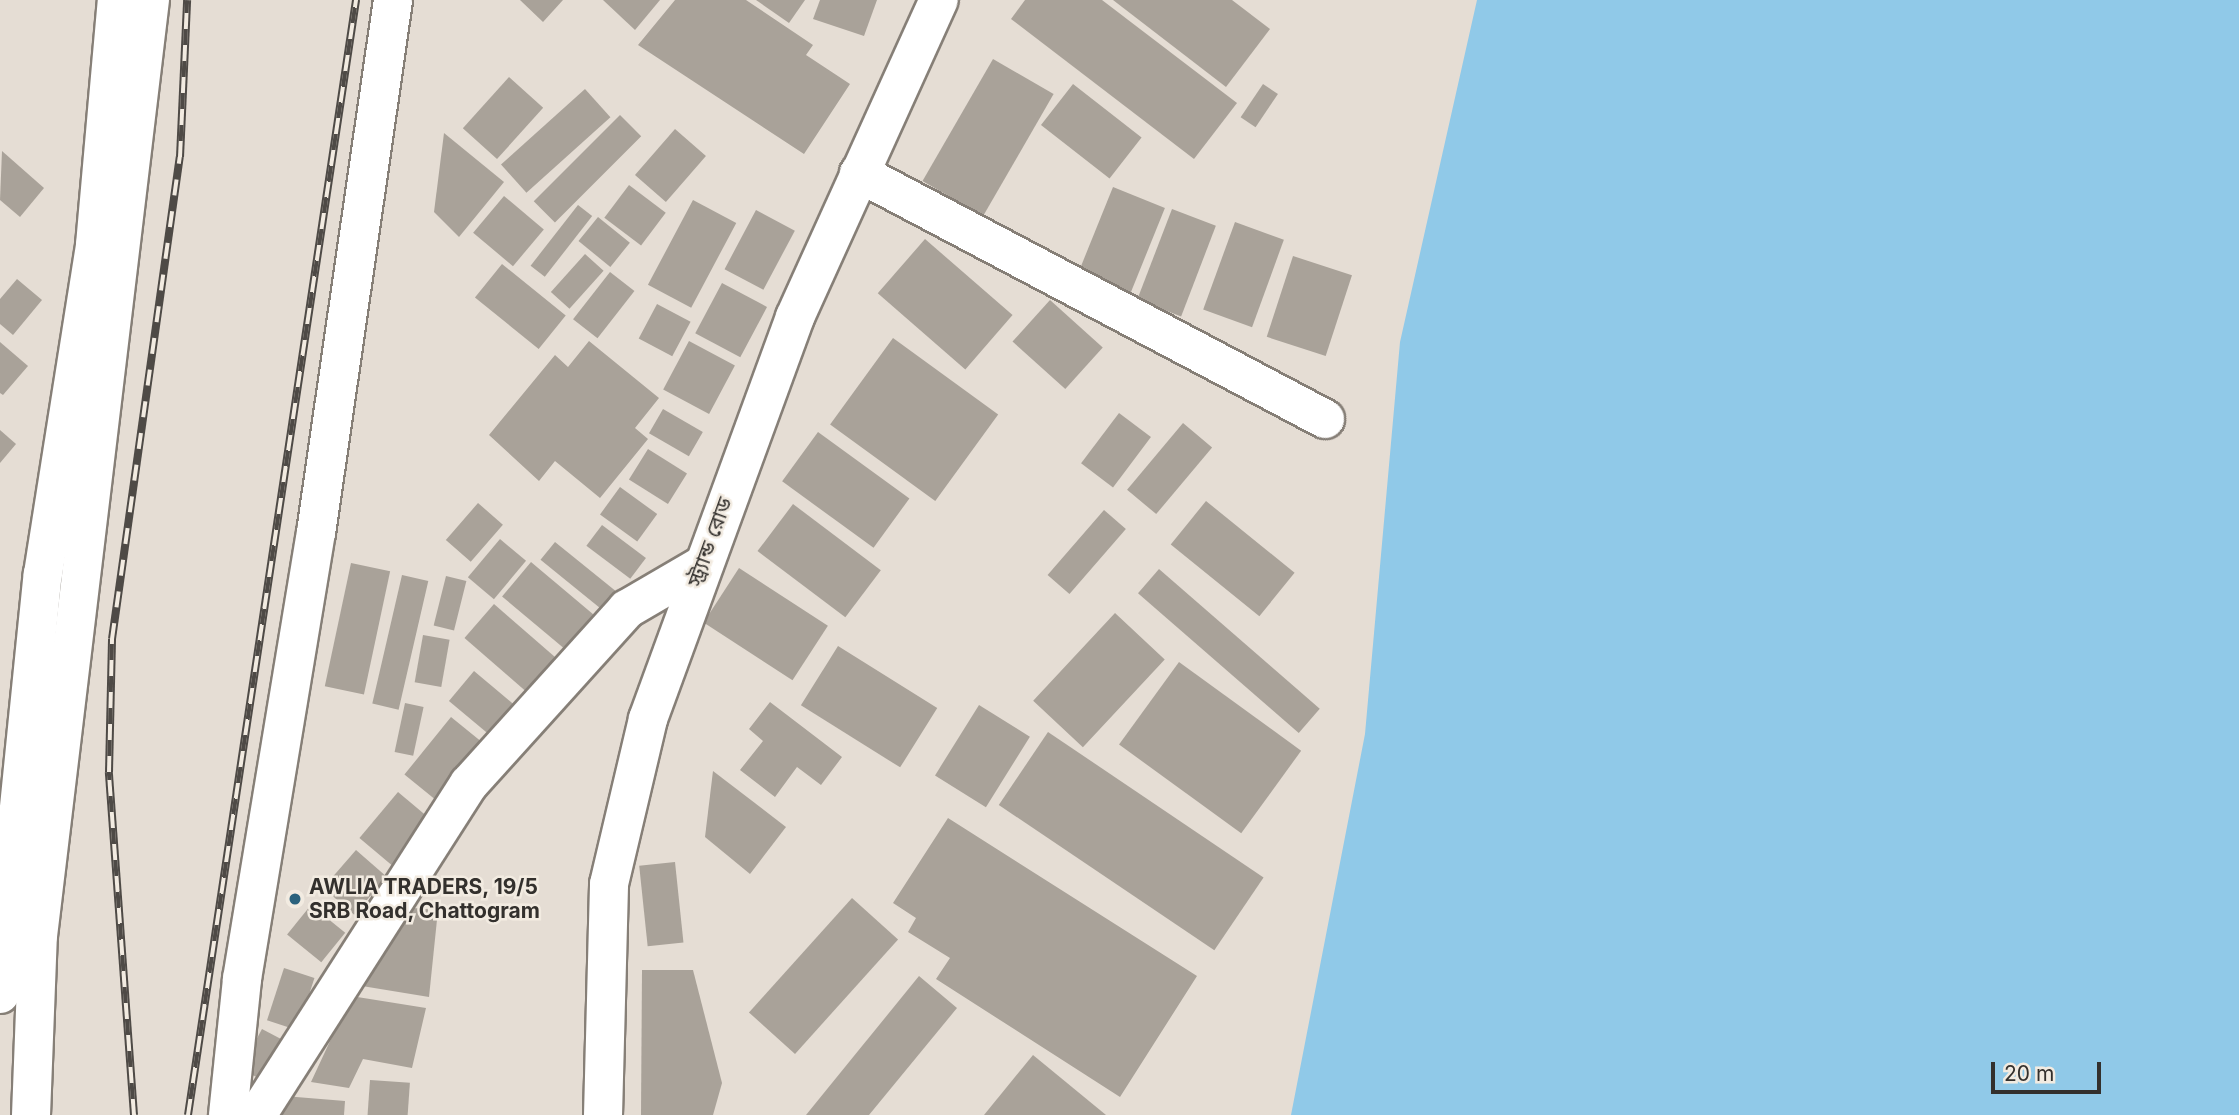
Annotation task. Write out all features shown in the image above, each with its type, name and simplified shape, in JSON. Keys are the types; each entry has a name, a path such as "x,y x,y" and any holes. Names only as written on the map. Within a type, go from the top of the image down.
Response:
{"main road":[{"path":"0,994 43,574 95,245 117,0"},
{"path":"31,1115 39,922 150,0"},
{"path":"229,1115 242,979 316,533 393,0"},
{"name":"স্ট্র্যান্ড রোড","path":"603,1115 609,884 648,719 701,566 795,317 939,0"},
{"path":"859,173 1325,419"},
{"path":"257,1115 469,784 628,609 701,566"}],"water":[{"path":"1477,0 2239,0 2239,1115 1291,1115 1365,734 1400,342"}],"building":[{"path":"520,0 563,0 543,22"},
{"path":"603,0 660,0 635,30"},
{"path":"675,0 746,0 813,45 806,55 850,84 804,154 638,45"},
{"path":"756,0 805,0 789,23"},
{"path":"820,0 877,0 864,36 813,19"},
{"path":"1025,0 1102,0 1237,103 1194,159 1011,19"},
{"path":"1113,0 1232,0 1270,29 1226,87"},
{"path":"993,59 1054,94 983,216 922,181"},
{"path":"509,77 543,108 497,159 463,128"},
{"path":"1073,84 1142,138 1110,179 1041,125"},
{"path":"1263,84 1278,94 1256,127 1241,117"},
{"path":"585,89 610,117 526,193 501,165"},
{"path":"620,115 641,136 555,222 534,201"},
{"path":"675,129 706,156 666,202 635,175"},
{"path":"444,133 504,182 459,237 434,212"},
{"path":"2,151 44,188 20,217 0,200"},
{"path":"629,185 666,213 641,245 604,218"},
{"path":"1113,187 1165,208 1129,297 1077,276"},
{"path":"504,196 544,229 513,266 473,233"},
{"path":"693,200 736,223 691,308 648,285"},
{"path":"578,205 592,216 545,277 531,266"},
{"path":"1172,209 1216,226 1181,316 1137,300"},
{"path":"756,210 795,231 763,290 725,269"},
{"path":"598,217 630,243 610,267 578,241"},
{"path":"1235,222 1284,240 1252,327 1203,309"},
{"path":"925,239 1013,315 965,369 878,293"},
{"path":"585,254 604,271 569,309 551,292"},
{"path":"1293,256 1352,275 1326,356 1267,337"},
{"path":"502,264 566,316 539,349 475,297"},
{"path":"610,272 634,291 597,338 573,319"},
{"path":"17,279 42,300 13,335 0,324 0,299"},
{"path":"722,283 767,307 740,357 695,333"},
{"path":"1050,300 1103,348 1065,389 1013,342"},
{"path":"657,304 691,322 672,356 639,338"},
{"path":"893,338 998,414 935,501 830,425"},
{"path":"589,341 659,398 635,428 648,439 600,498 555,461 539,481 489,435 555,355 568,367"},
{"path":"689,341 735,365 709,414 663,390"},
{"path":"0,342 28,366 3,395 0,393"},
{"path":"663,409 703,432 689,456 649,433"},
{"path":"1119,413 1151,437 1113,487 1081,463"},
{"path":"1183,423 1212,447 1156,514 1127,490"},
{"path":"0,430 16,444 0,463"},
{"path":"818,432 909,498 874,548 782,481"},
{"path":"648,449 687,473 668,504 629,480"},
{"path":"620,487 657,514 637,542 600,515"},
{"path":"1206,501 1295,573 1259,616 1171,545"},
{"path":"478,503 503,525 471,562 446,540"},
{"path":"793,504 881,570 845,617 757,551"},
{"path":"1104,510 1126,529 1069,594 1048,575"},
{"path":"602,525 646,558 630,579 586,546"},
{"path":"500,539 526,561 494,599 468,577"},
{"path":"555,542 622,596 607,614 541,560"},
{"path":"531,562 596,617 567,651 502,596"},
{"path":"351,563 390,571 364,695 325,686"},
{"path":"739,568 828,626 792,680 704,623"},
{"path":"1159,569 1320,709 1299,733 1138,593"},
{"path":"402,575 428,581 399,710 372,704"},
{"path":"446,576 466,581 454,631 434,625"},
{"path":"494,604 564,665 535,699 464,638"},
{"path":"1115,613 1165,659 1083,747 1033,701"},
{"path":"423,635 450,640 441,687 415,682"},
{"path":"838,646 937,708 900,767 801,705"},
{"path":"1179,662 1301,751 1241,833 1119,745"},
{"path":"474,671 521,710 496,740 449,701"},
{"path":"770,702 842,757 821,785 797,767 775,797 740,770 763,741 749,729"},
{"path":"405,703 424,707 413,756 395,752"},
{"path":"979,705 1030,737 986,807 935,775"},
{"path":"451,717 487,746 440,803 404,775"},
{"path":"1048,732 1264,877 1214,950 999,805"},
{"path":"713,771 786,827 750,874 705,837"},
{"path":"398,792 430,819 392,865 359,838"},
{"path":"948,818 1197,976 1120,1097 936,979 950,958 908,932 916,918 893,903"},
{"path":"356,850 387,877 354,915 323,888"},
{"path":"675,862 683,943 648,946 639,866"},
{"path":"852,898 898,939 795,1054 749,1012"},
{"path":"311,905 345,933 321,962 287,935"},
{"path":"401,907 438,910 429,997 362,986"},
{"path":"284,968 314,978 297,1030 267,1020"},
{"path":"642,970 693,970 722,1083 713,1115 641,1115"},
{"path":"919,976 957,1008 869,1115 806,1115"},
{"path":"351,996 426,1008 412,1068 363,1059 349,1088 311,1082"},
{"path":"262,1029 281,1039 259,1079 241,1069"},
{"path":"1033,1055 1106,1115 984,1115"},
{"path":"370,1080 410,1083 408,1115 368,1115"},
{"path":"284,1096 345,1101 344,1115 282,1115"}],"railway":[{"path":"134,1115 109,772 112,639 180,157 187,0"},
{"path":"188,1115 356,0"}],"place":[{"name":"AWLIA TRADERS, 19/5 SRB Road, Chattogram","path":"295,899"}]}
